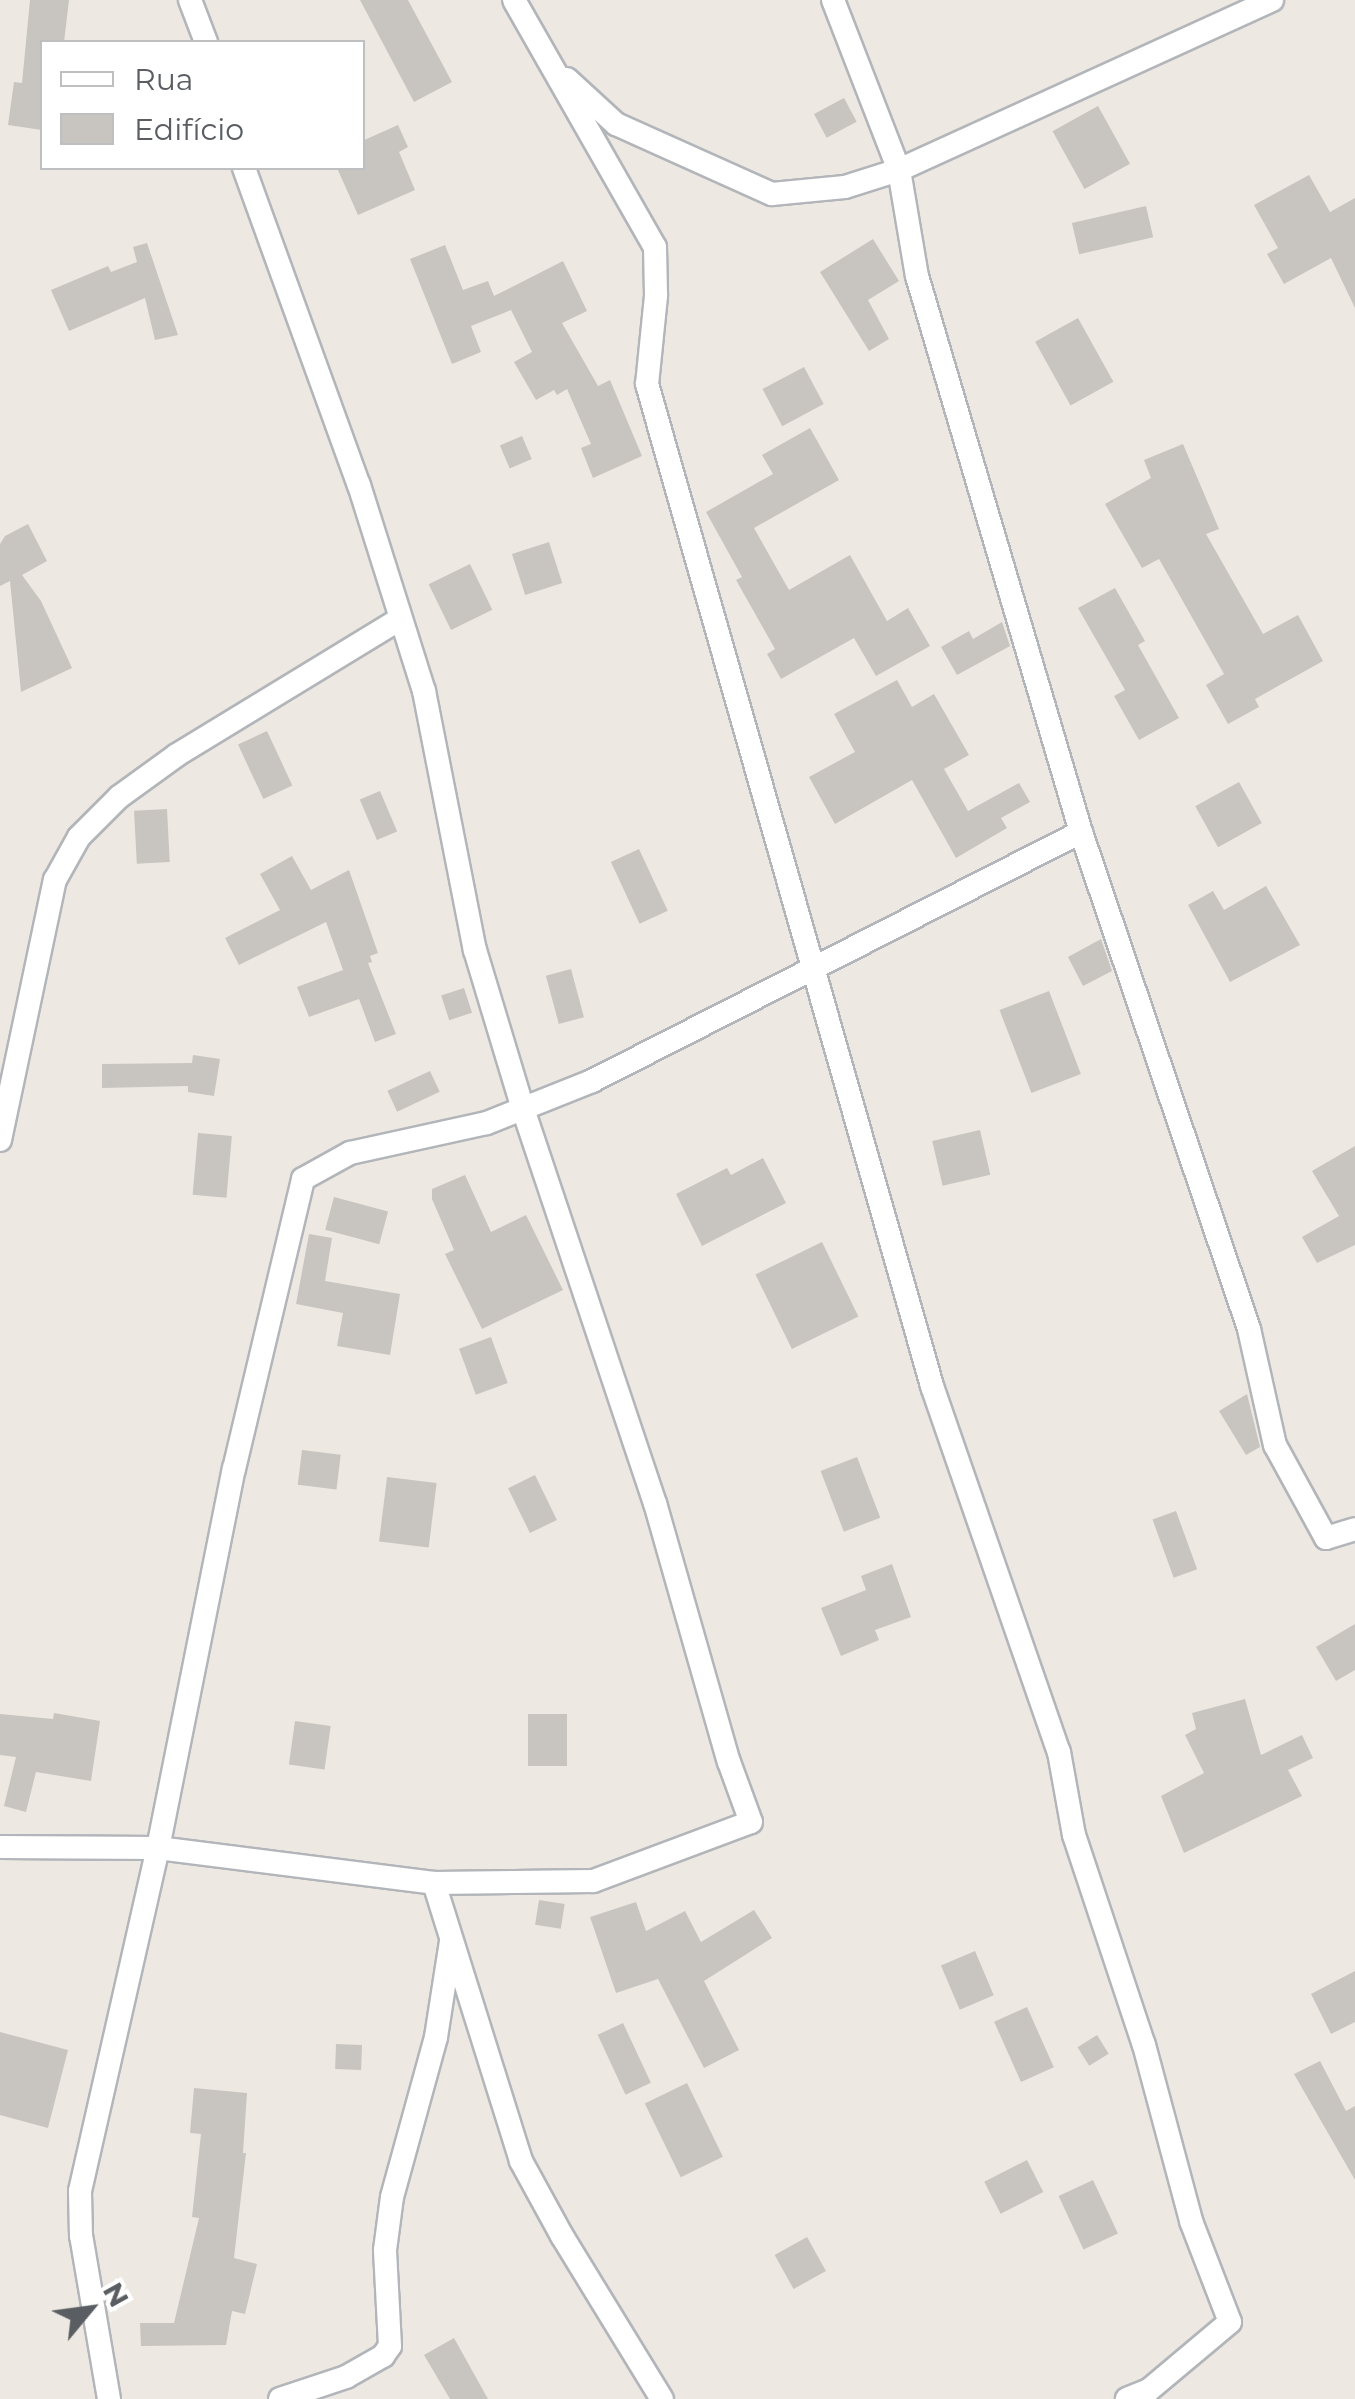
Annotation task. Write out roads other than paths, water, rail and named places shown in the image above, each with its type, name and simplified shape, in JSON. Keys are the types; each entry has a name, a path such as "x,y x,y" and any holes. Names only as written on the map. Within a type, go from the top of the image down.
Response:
{"street":[{"path":"190,0 205,40"},
{"path":"514,0 655,248 656,296 647,384 932,1386 1058,1752 1074,1836 1144,2045 1192,2221 1230,2322 1154,2395 1127,2399"},
{"path":"832,0 899,170 918,276 1082,832 1249,1329 1276,1446 1326,1538 1355,1529"},
{"path":"553,66 616,124 772,194 845,186 899,170 1272,0"},
{"path":"0,1847 158,1848 434,1883 593,1881 752,1822 729,1762 655,1503 522,1106 475,950 424,690 359,485 245,170"},
{"path":"0,1140 55,880 79,837 118,797 176,755 400,619"},
{"path":"109,2399 81,2236 80,2190 158,1848 234,1469 303,1178 350,1153 487,1123 522,1106 592,1082 1082,832"},
{"path":"434,1883 522,2161 562,2236 662,2399"},
{"path":"280,2399 346,2376 383,2356 390,2346 385,2250 392,2197 436,2036 452,1936"}]}
